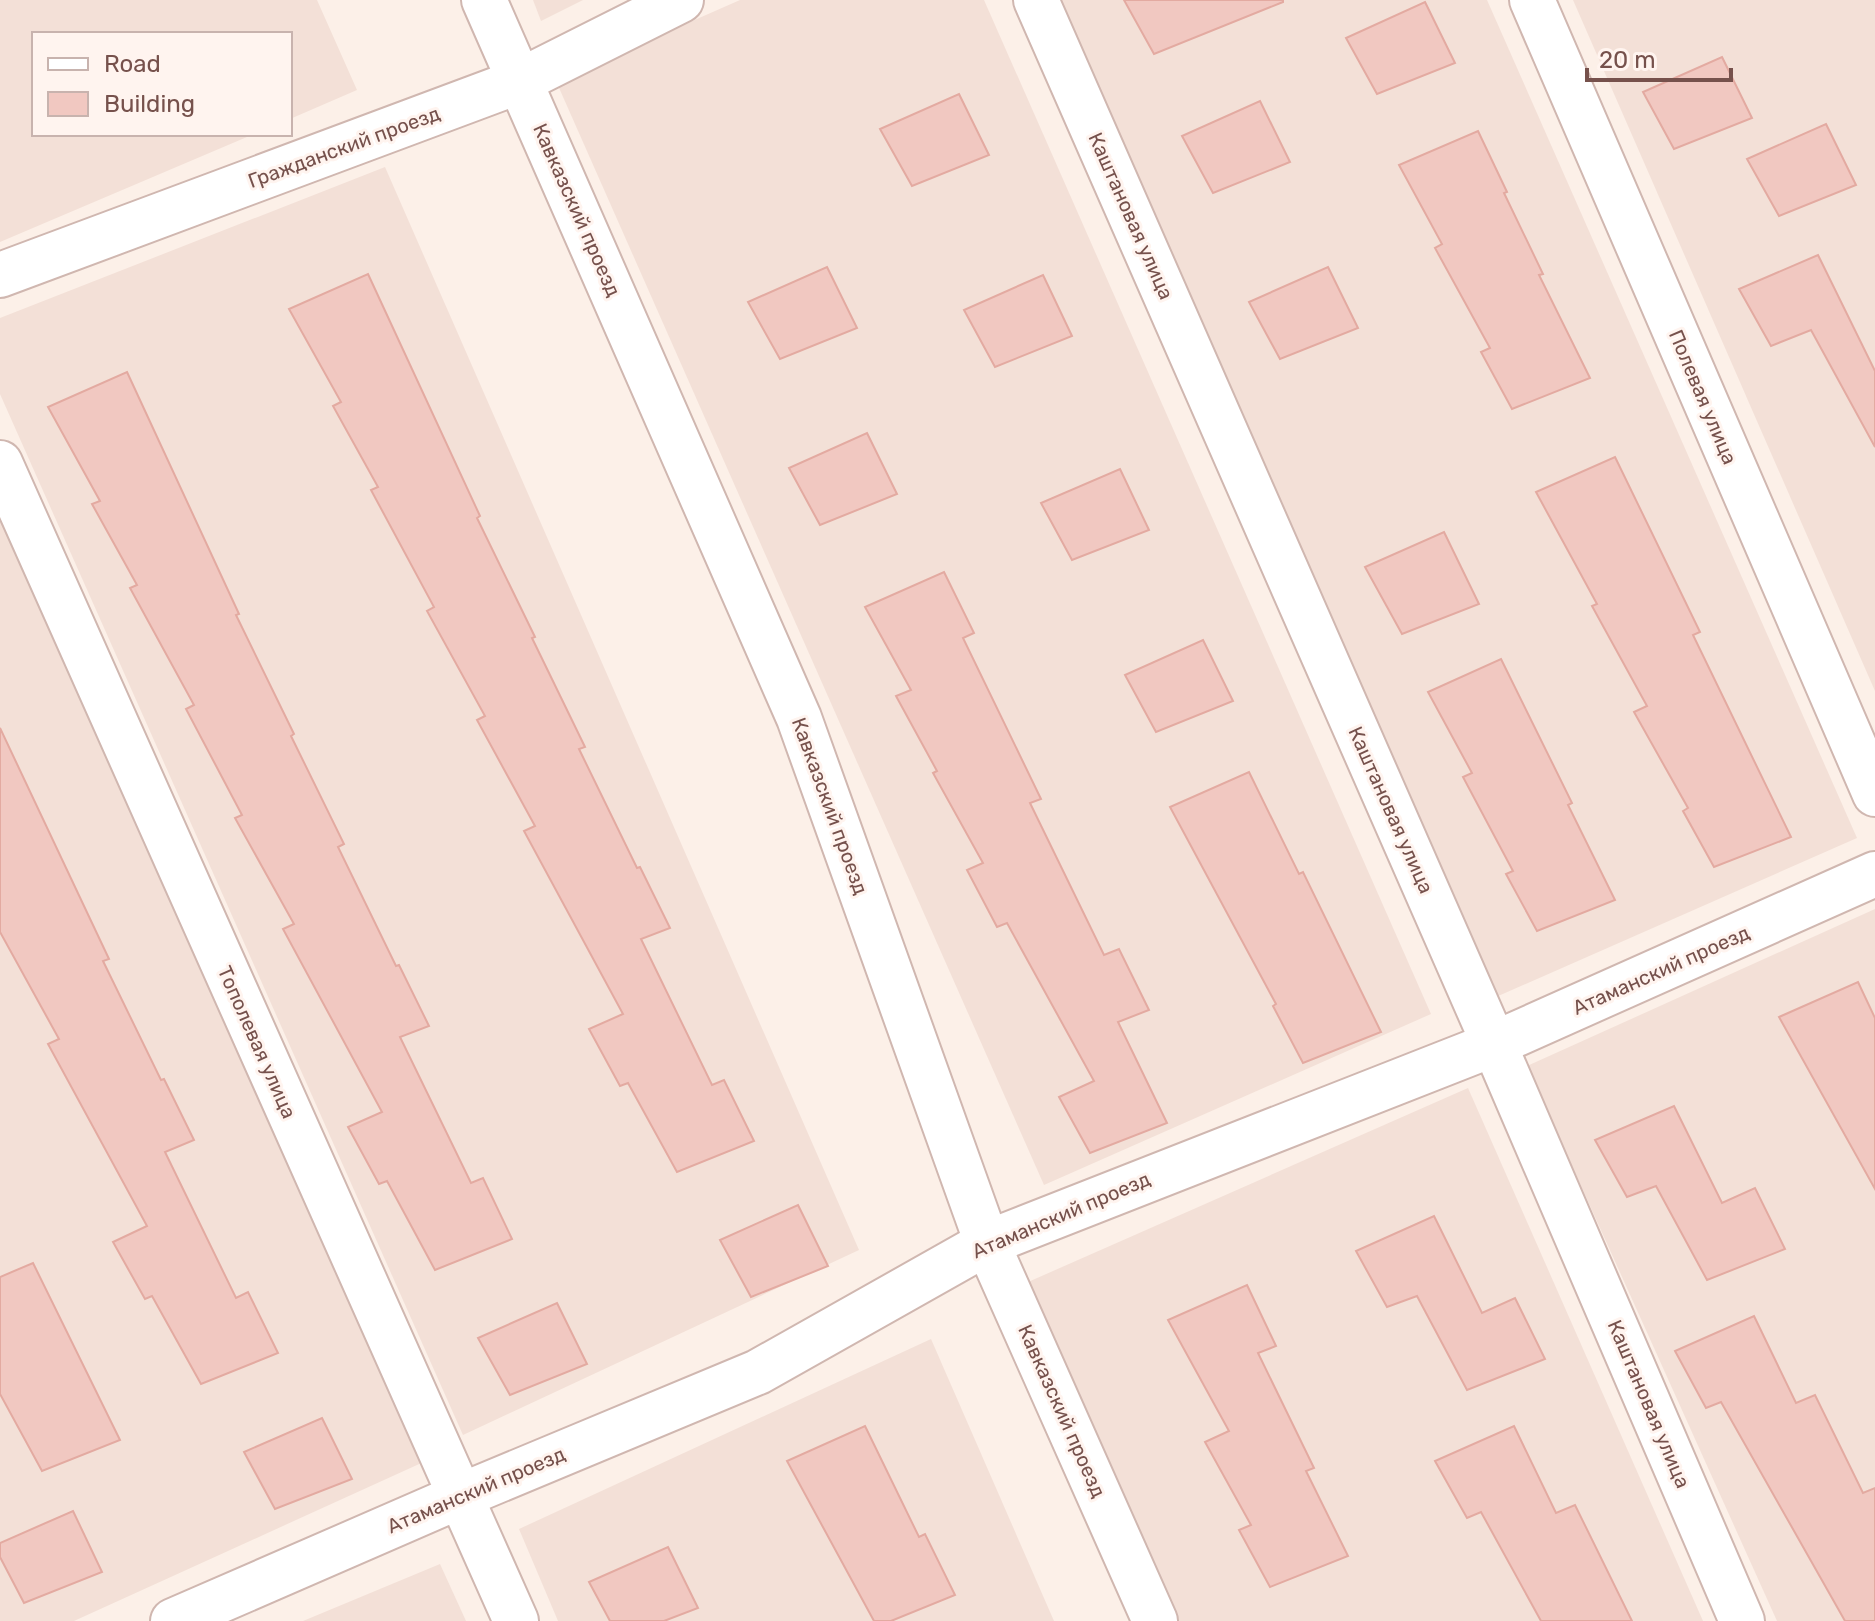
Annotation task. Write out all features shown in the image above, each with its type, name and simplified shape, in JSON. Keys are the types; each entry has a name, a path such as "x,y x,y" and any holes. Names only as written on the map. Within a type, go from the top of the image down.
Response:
{"street":[{"name":"Кавказский проезд","path":"484,0 799,718 987,1243 1155,1621"},
{"name":"Гражданский проезд","path":"0,275 520,81 681,0"},
{"name":"Каштановая улица","path":"1036,0 1494,1044 1742,1621"},
{"name":"Полевая улица","path":"1532,0 1875,794"},
{"name":"Тополевая улица","path":"0,463 458,1497 516,1621"},
{"name":"Атаманский проезд","path":"173,1621 458,1497 758,1372 987,1243 1494,1044 1875,874"}],"shaded area":[{"path":"0,0 317,0 357,90 292,118 292,32 32,32 32,136 249,136 0,242"},
{"path":"533,0 583,0 541,21"},
{"path":"740,0 984,0 1431,1014 1044,1185 556,81"},
{"path":"1058,0 1487,0 1857,838 1496,997"},
{"path":"1573,0 1875,0 1875,691"},
{"path":"385,167 859,1250 463,1435 0,394 0,318"},
{"path":"0,518 428,1460 74,1621 0,1621"},
{"path":"1875,909 1875,1621 1777,1621 1527,1066"},
{"path":"1468,1088 1703,1621 1167,1621 1019,1286"},
{"path":"931,1339 1054,1621 558,1621 519,1529"},
{"path":"440,1564 466,1621 303,1621"}],"building":[{"path":"1124,0 1283,0 1283,2 1154,54"},
{"path":"1425,2 1455,63 1377,94 1346,38"},
{"path":"1722,57 1752,118 1674,149 1643,92"},
{"path":"959,94 989,155 912,186 880,129"},
{"path":"1260,101 1290,162 1213,193 1182,136"},
{"path":"1826,124 1856,185 1779,216 1747,159"},
{"path":"1478,131 1543,274 1539,275 1590,378 1512,409 1481,352 1490,348 1435,248 1442,244 1399,165"},
{"path":"1818,255 1875,371 1875,447 1811,330 1771,346 1739,289"},
{"path":"827,267 857,328 780,359 748,302"},
{"path":"1328,267 1358,328 1280,359 1249,302"},
{"path":"368,274 480,516 477,518 535,637 532,638 585,747 579,749 670,928 641,939 712,1085 724,1080 754,1141 677,1172 628,1083 620,1086 589,1029 623,1014 524,831 535,826 477,720 485,716 427,611 434,607 371,490 378,487 333,406 341,402 289,309"},
{"path":"1043,275 1072,336 995,367 964,310"},
{"path":"127,372 239,614 236,615 294,734 291,736 344,844 338,847 429,1026 400,1037 471,1183 483,1178 512,1239 435,1270 387,1181 379,1184 348,1127 382,1112 283,929 294,924 235,818 242,815 186,709 194,705 130,588 137,585 92,504 100,501 48,407"},
{"path":"867,433 897,494 820,525 789,468"},
{"path":"1615,457 1700,632 1693,635 1791,837 1714,867 1683,811 1688,808 1634,712 1647,706 1592,606 1597,604 1536,492"},
{"path":"1120,469 1149,530 1072,560 1041,503"},
{"path":"1444,532 1479,604 1402,634 1365,567"},
{"path":"944,572 974,633 963,638 1041,799 1030,803 1104,955 1119,949 1149,1010 1118,1022 1167,1123 1090,1153 1059,1097 1094,1081 1007,923 997,927 967,870 983,863 933,773 937,771 896,696 911,690 865,607"},
{"path":"1203,640 1233,701 1156,732 1125,675"},
{"path":"1501,659 1572,803 1568,805 1615,900 1537,931 1506,874 1513,871 1463,777 1472,773 1428,692"},
{"path":"0,728 109,959 103,961 194,1140 165,1152 236,1298 248,1292 278,1353 201,1384 152,1296 145,1299 113,1242 147,1226 48,1044 59,1039 0,932"},
{"path":"1249,772 1299,874 1303,872 1381,1032 1303,1063 1273,1006 1276,1004 1170,807"},
{"path":"1858,982 1875,1018 1875,1189 1779,1017"},
{"path":"1674,1106 1722,1203 1755,1188 1785,1249 1707,1280 1656,1186 1627,1197 1595,1140"},
{"path":"798,1205 828,1266 751,1297 720,1240"},
{"path":"1434,1216 1482,1313 1515,1298 1545,1359 1467,1390 1417,1296 1387,1307 1356,1251"},
{"path":"33,1263 120,1440 42,1471 0,1394 0,1277"},
{"path":"1247,1285 1276,1346 1258,1353 1314,1468 1306,1471 1348,1556 1270,1587 1239,1530 1251,1525 1205,1442 1229,1431 1168,1320"},
{"path":"557,1303 587,1364 510,1395 478,1338"},
{"path":"1754,1316 1796,1403 1815,1395 1863,1493 1875,1488 1875,1621 1845,1621 1721,1402 1706,1408 1675,1351"},
{"path":"322,1418 352,1479 275,1509 244,1452"},
{"path":"865,1426 919,1537 925,1534 955,1595 891,1621 874,1621 787,1461"},
{"path":"1514,1426 1556,1513 1575,1505 1632,1621 1541,1621 1481,1512 1467,1518 1435,1461"},
{"path":"73,1511 102,1572 24,1603 0,1557 0,1543"},
{"path":"668,1547 698,1608 664,1621 610,1621 589,1582"}]}
